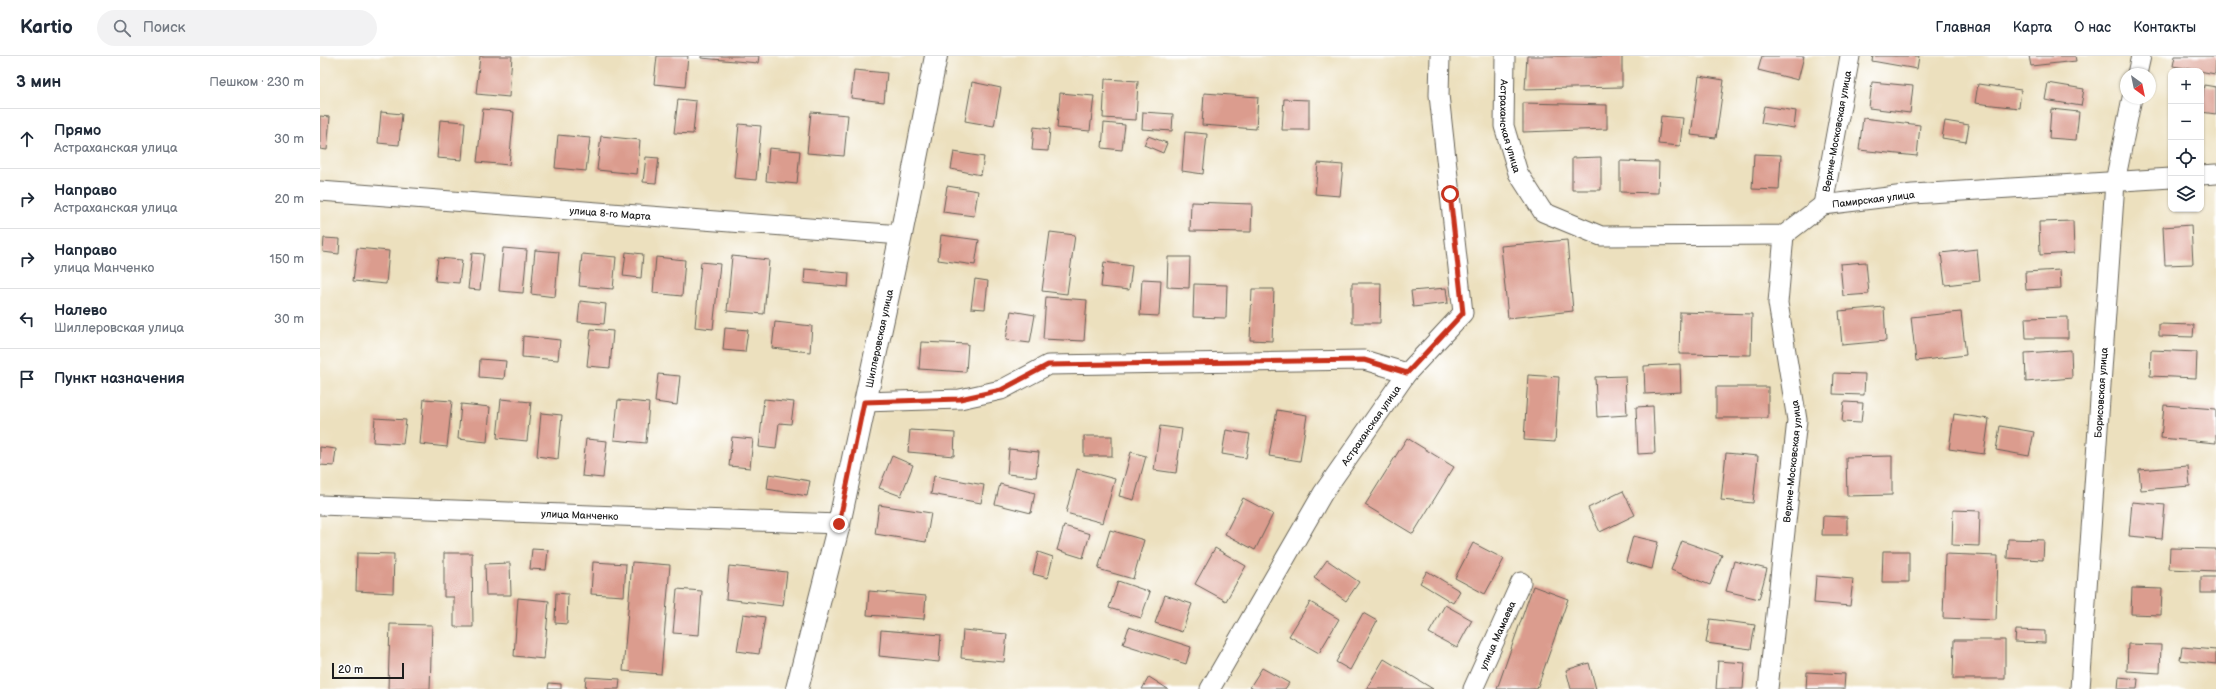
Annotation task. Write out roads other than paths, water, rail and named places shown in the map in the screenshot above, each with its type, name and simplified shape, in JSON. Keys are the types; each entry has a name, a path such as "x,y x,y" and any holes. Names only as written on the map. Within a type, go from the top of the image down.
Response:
{"street":[{"name":"Шиллеровская улица","path":"797,689 839,524 864,402 901,236 936,56"},
{"name":"Астраханская улица","path":"1210,689 1324,493 1407,373 1463,313 1438,96 1440,56"},
{"name":"Астраханская улица","path":"1504,56 1504,126 1518,174 1543,212 1601,236 1784,235"},
{"name":"Верхне-Московская улица","path":"1823,206 1850,56"},
{"path":"2138,68 2141,56"},
{"name":"Борисовская улица","path":"2080,689 2115,182 2131,104"},
{"path":"2204,176 2216,174"},
{"name":"Памирская улица","path":"1784,235 1823,206 1913,194 2168,178"},
{"name":"улица 8-го Марта","path":"320,191 901,236"},
{"name":"Верхне-Московская улица","path":"1768,689 1797,420 1778,303 1784,235"},
{"path":"864,402 960,399 1001,390 1048,365 1364,360 1407,373"},
{"name":"улица Манченко","path":"320,505 839,524"},
{"name":"улица Мамаева","path":"1473,689 1521,582"}]}
